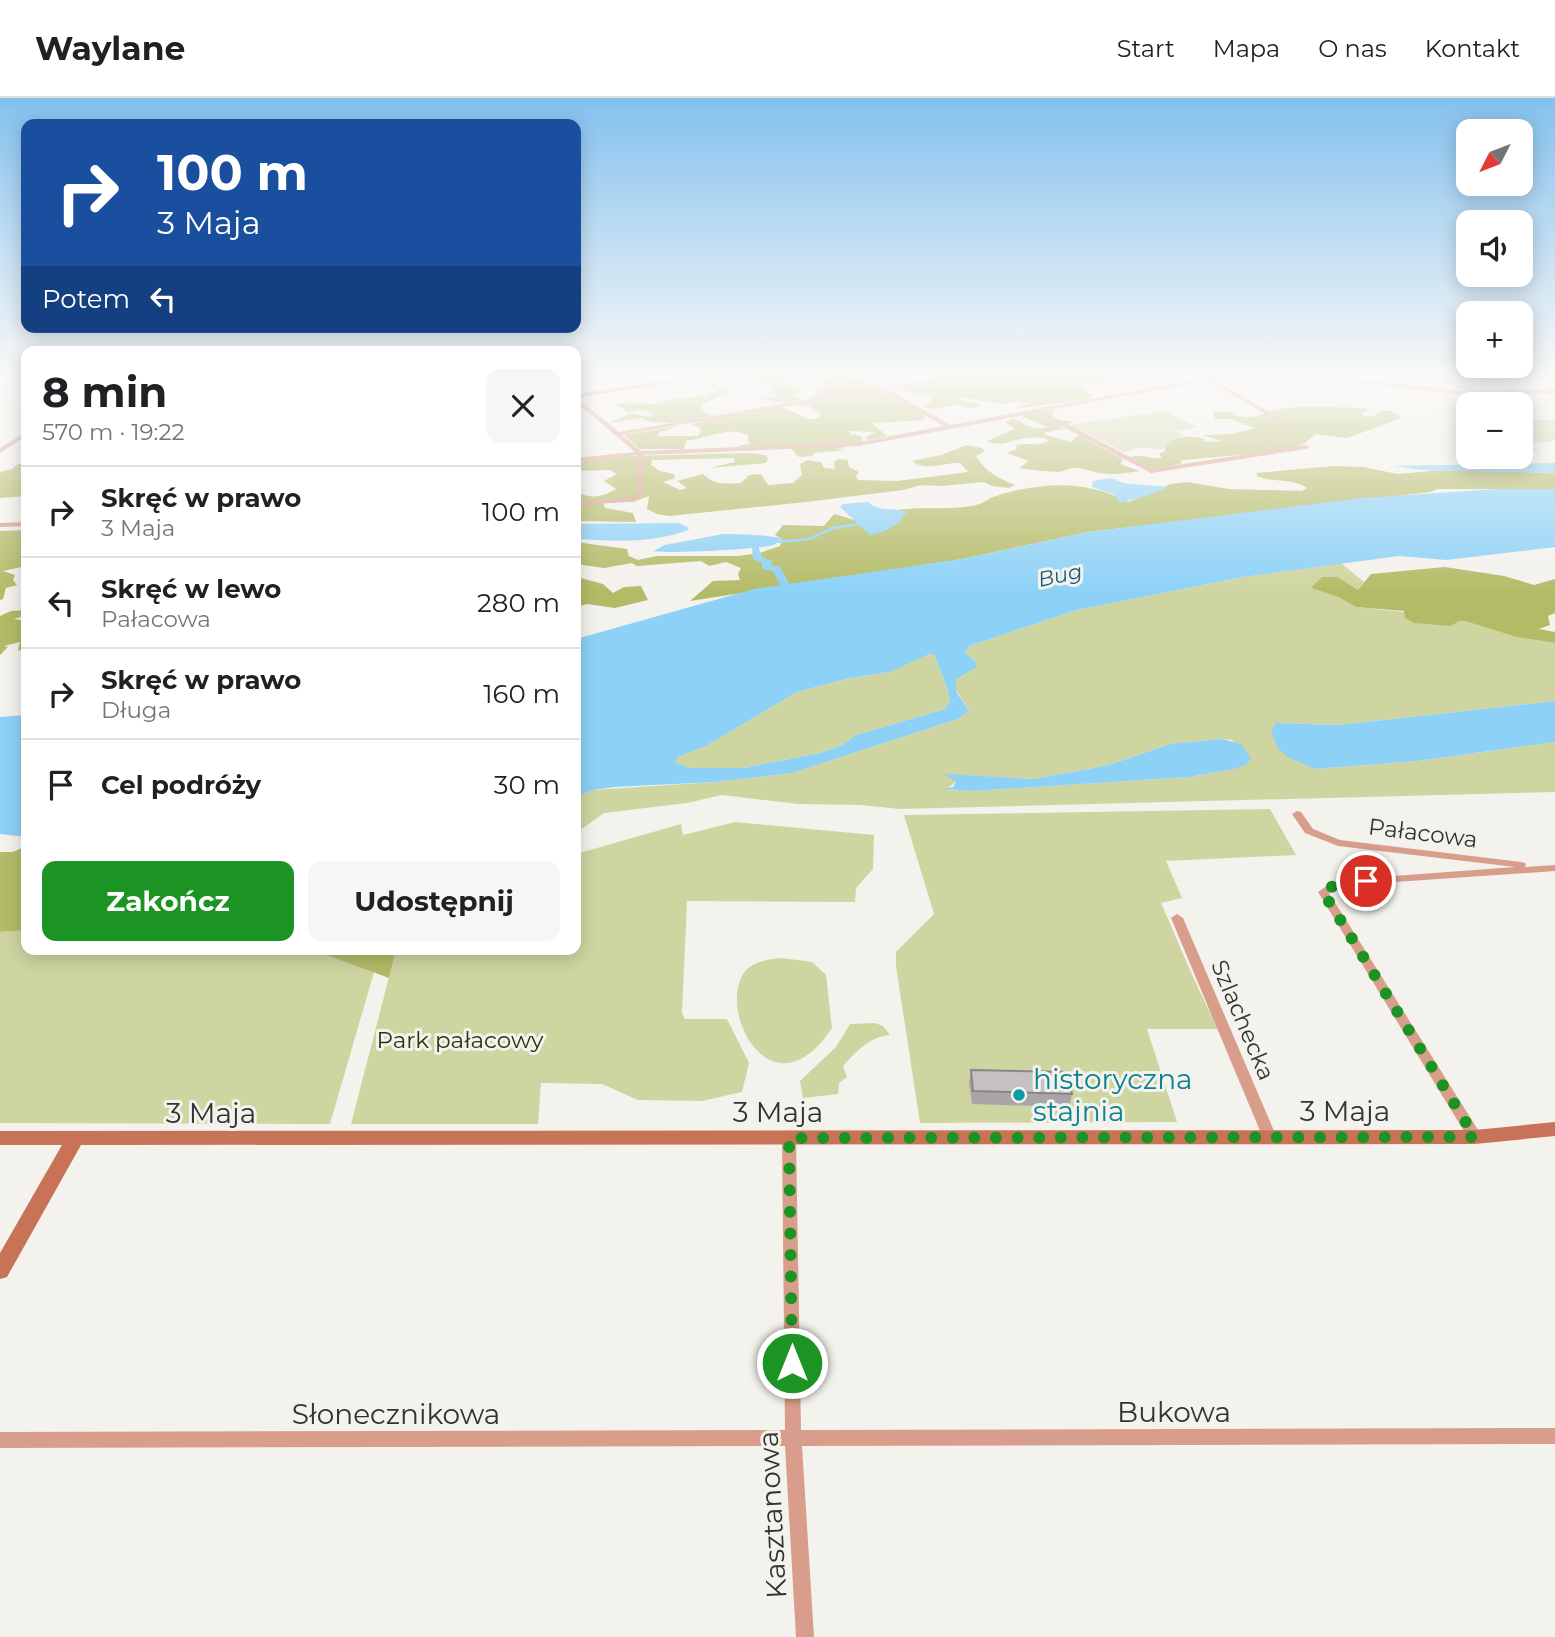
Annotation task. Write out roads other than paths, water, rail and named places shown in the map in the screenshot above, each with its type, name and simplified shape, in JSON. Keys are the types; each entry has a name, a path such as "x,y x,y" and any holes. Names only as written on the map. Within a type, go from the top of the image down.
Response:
{"street":[{"path":"581,503 629,500 642,494 640,453 635,449"},
{"path":"581,459 640,453 742,449"},
{"path":"1110,449 1152,471 1294,449"},
{"path":"0,525 21,524"},
{"name":"Pałacowa","path":"1297,814 1310,831 1338,844 1555,868"},
{"path":"1475,1137 1323,892 1335,885 1366,881 1555,868"},
{"name":"Szlachecka","path":"1177,918 1270,1138"},
{"name":"3 Maja","path":"0,1138 1475,1137 1555,1129"},
{"name":"Kasztanowa","path":"789,1138 793,1440 805,1637"},
{"path":"0,1270 75,1139"},
{"name":"Bukowa","path":"793,1440 1555,1436"},
{"name":"Słonecznikowa","path":"0,1440 793,1440"}],"water":[{"path":"1533,463 1555,463 1555,473 1420,470 1394,466 1456,465 1456,469 1533,469"},
{"path":"1110,478 1124,483 1168,487 1119,502 1115,495 1092,487 1093,481"},
{"name":"Bug","path":"1495,489 1555,489 1555,547 1446,560 1399,556 1243,577 1077,610 969,646 965,653 976,662 977,667 955,680 957,693 969,711 958,719 792,773 715,782 615,787 581,795 581,638 754,589 962,559 1088,532 1363,498","holes":["929,654 935,655 950,701 945,709 856,735 842,745 820,753 743,768 689,768 675,762 678,757 706,746 797,692 846,679 890,672"]},
{"path":"868,502 878,508 906,512 891,528 870,535 840,507 843,504"},
{"path":"679,523 689,528 660,538 581,539 581,524"},
{"path":"723,534 782,539 774,545 751,548 653,551 665,545"},
{"path":"1555,701 1555,742 1417,761 1315,769 1289,758 1277,748 1271,730 1277,723 1338,725"},
{"path":"21,715 21,836 0,834 0,717"},
{"path":"1222,739 1241,744 1251,758 1247,764 1235,769 1189,777 973,791 944,789 953,787 956,782 944,774 1034,779 1109,765 1170,744"}],"waterway":[{"path":"779,542 809,539 833,528 860,524"},
{"path":"755,548 758,559 767,561 765,567 777,569 784,583"}],"place":[{"name":"historyczna stajnia","path":"1019,1095"}],"park label":[{"name":"Park pałacowy","path":"460,1040"}]}
